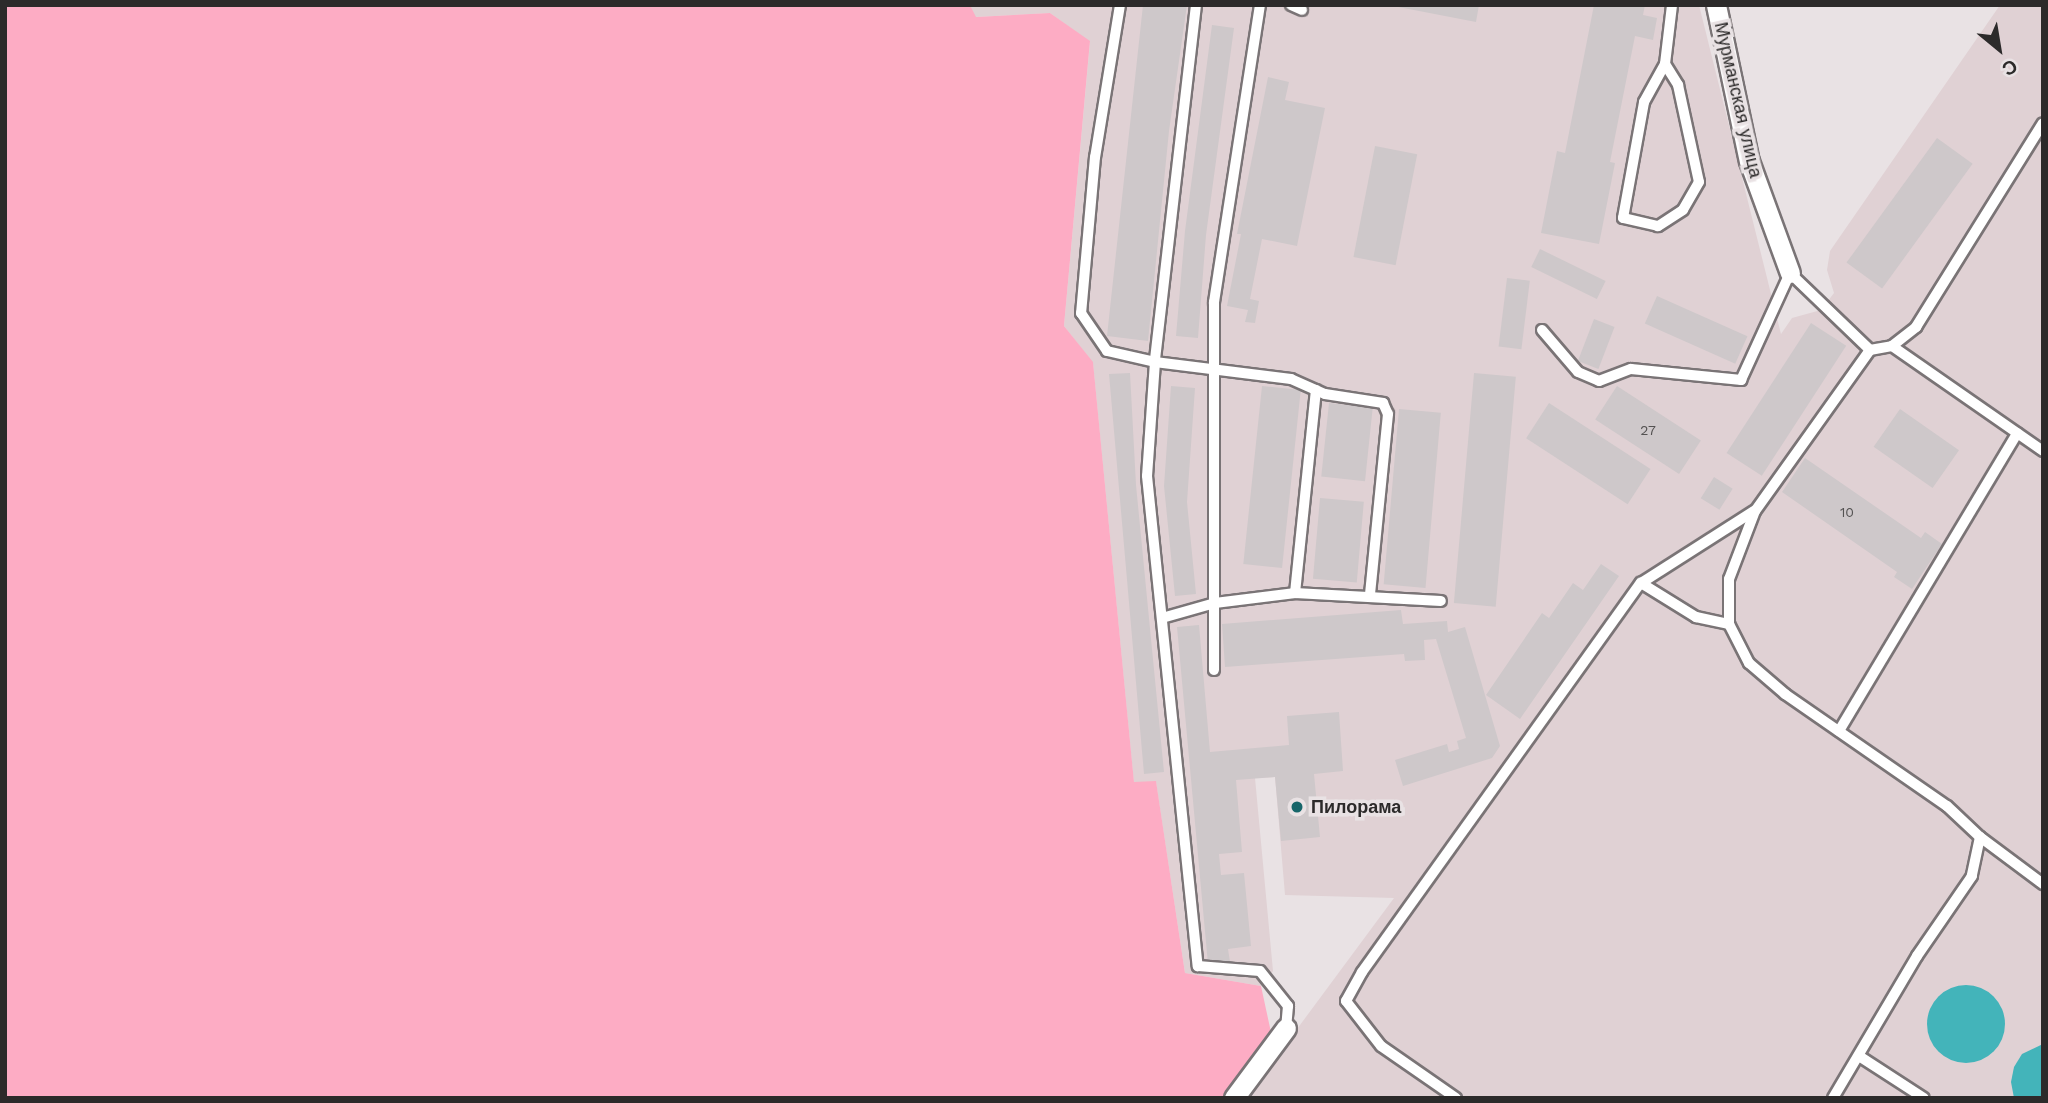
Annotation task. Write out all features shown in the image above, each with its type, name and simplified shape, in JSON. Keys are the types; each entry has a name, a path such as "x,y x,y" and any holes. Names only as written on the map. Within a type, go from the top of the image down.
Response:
{"street":[{"name":"Мурманская улица","path":"1716,5 1749,161 1790,273"},
{"path":"1234,1098 1286,1028"}],"lane":[{"path":"1121,5 1095,157 1081,313 1107,351 1155,362 1291,379 1316,390 1383,403 1388,414 1370,595"},
{"path":"1196,5 1155,362 1147,476 1198,966 1261,971 1288,1006 1286,1028"},
{"path":"1214,670 1214,302 1260,5"},
{"path":"1291,5 1303,10"},
{"path":"1665,64 1678,85 1699,183 1683,210 1658,226 1623,218 1644,102 1665,64 1672,5"},
{"path":"2043,123 1916,327 1892,346 1870,349 1755,511 1729,579 1729,624 1749,663 1785,694 1947,806 1980,837 2043,884"},
{"path":"1542,330 1578,372 1599,381 1631,369 1741,380 1790,273 1870,349"},
{"path":"1892,346 2043,451"},
{"path":"1295,593 1316,390"},
{"path":"1839,731 2017,433"},
{"path":"1456,1098 1381,1045 1346,1001 1362,972 1641,583 1755,511"},
{"path":"1641,583 1696,617 1729,624"},
{"path":"1162,618 1215,603 1295,593 1370,595 1441,601"},
{"path":"1833,1098 1917,956 1972,876 1980,837"},
{"path":"1859,1056 1924,1098"}],"shaded area":[{"path":"5,5 970,5 976,17 1050,13 1090,41 1064,326 1093,362 1134,782 1156,781 1185,973 1261,986 1272,1037 1226,1098 5,1098"},
{"path":"970,5 1699,5 1781,334 1792,318 1821,310 1834,293 1827,270 1830,251 2000,5 2043,5 2043,1098 1246,1098 1394,898 1285,895 1275,777 1255,778 1273,971 1261,986 1185,973 1156,782 1134,783 1093,363 1064,326 1090,42 1050,13 975,17"}],"water":[{"path":"1966,985 1981,988 1993,997 2002,1009 2005,1024 2002,1039 1993,1051 1981,1060 1966,1063 1951,1060 1939,1051 1930,1039 1927,1024 1930,1009 1939,997 1951,988"},
{"path":"2043,1044 2043,1098 2014,1098 2011,1082 2014,1067 2022,1054"}],"building":[{"path":"1143,5 1187,5 1169,131 1148,341 1107,336"},
{"path":"1388,5 1479,5 1476,22"},
{"path":"1594,5 1645,5 1643,15 1657,18 1653,40 1635,36 1610,162 1615,163 1599,244 1541,233 1557,151 1565,153"},
{"path":"1212,25 1234,28 1206,235 1198,338 1176,336 1185,231"},
{"path":"1268,77 1289,82 1285,100 1325,108 1297,246 1262,239 1250,299 1259,301 1255,323 1245,322 1248,310 1227,306 1241,234 1237,234"},
{"path":"1937,138 1973,164 1882,288 1846,263"},
{"path":"1375,146 1417,154 1396,265 1353,257"},
{"path":"1540,249 1606,281 1597,299 1531,267"},
{"path":"1507,278 1530,281 1521,349 1499,346"},
{"path":"1657,296 1747,336 1735,364 1645,323"},
{"path":"1594,319 1615,327 1598,369 1578,361"},
{"path":"1811,323 1846,346 1762,476 1727,453"},
{"path":"1130,373 1136,485 1164,772 1144,774 1109,374"},
{"path":"1474,373 1516,377 1496,607 1454,603"},
{"path":"1171,386 1195,388 1187,502 1196,594 1175,596 1164,486"},
{"path":"1262,386 1301,390 1282,568 1243,564"},
{"path":"1617,386 1701,440 1679,474 1595,420"},
{"path":"1329,403 1373,408 1365,481 1321,477"},
{"path":"1549,403 1650,469 1628,504 1526,438"},
{"path":"1399,409 1441,413 1426,588 1384,584"},
{"path":"1900,409 1959,450 1933,488 1874,447"},
{"path":"1805,458 1921,538 1925,532 1942,544 1912,589 1894,577 1897,572 1782,492"},
{"path":"1714,477 1733,489 1719,510 1701,498"},
{"path":"1320,498 1364,502 1357,583 1313,579"},
{"path":"1601,564 1619,576 1520,719 1486,695 1542,613 1549,618 1573,583 1583,590"},
{"path":"1401,610 1403,624 1447,621 1448,632 1465,627 1500,746 1492,758 1403,786 1395,760 1447,744 1449,752 1459,749 1457,741 1466,738 1436,639 1424,640 1425,660 1405,661 1404,654 1225,667 1222,624"},
{"path":"1199,625 1210,752 1289,745 1287,716 1339,712 1343,771 1314,774 1320,837 1281,841 1275,777 1236,780 1242,852 1219,854 1221,875 1244,873 1251,946 1228,949 1230,962 1208,964 1177,627"}],"place":[{"name":"Пилорама","path":"1297,807"}]}
